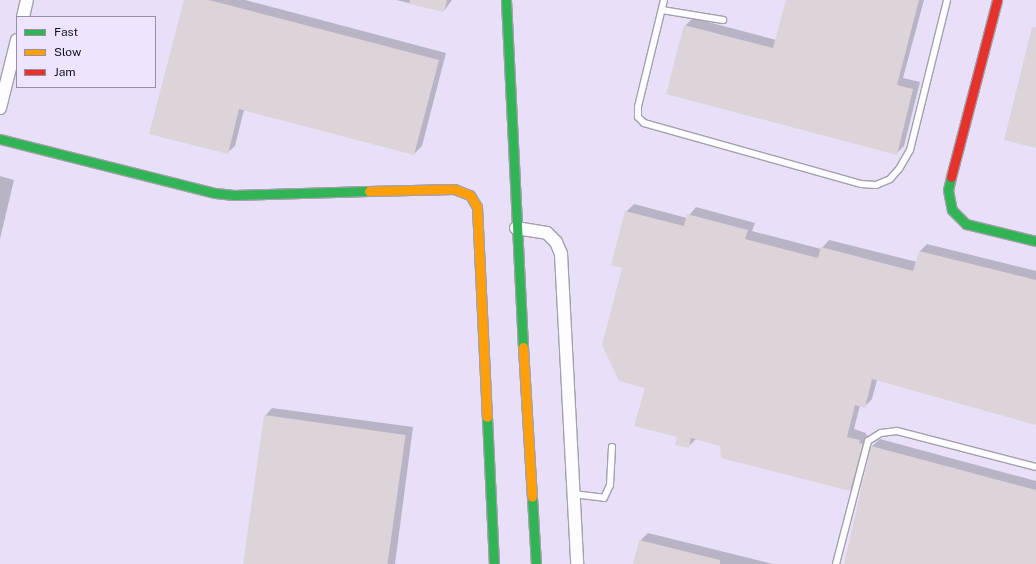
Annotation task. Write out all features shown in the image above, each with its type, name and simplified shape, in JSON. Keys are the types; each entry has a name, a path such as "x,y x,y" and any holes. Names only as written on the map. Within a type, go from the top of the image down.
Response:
{"street":[{"path":"23,16 27,0"},
{"path":"506,0 516,228 536,564"},
{"path":"997,0 948,190 952,210 966,224 1036,241"},
{"path":"0,108 4,76 16,43"},
{"path":"0,140 215,193 234,195 454,189 470,195 477,207 494,564"},
{"path":"516,228 547,233 556,242 561,254 577,564"}],"lane":[{"path":"664,0 638,107 638,117 644,123 860,184 876,184 890,179 899,169 910,150 947,0"},
{"path":"662,10 723,20"},
{"path":"836,564 868,441 881,433 897,431 1036,467"},
{"path":"574,494 604,498 609,492 612,447"}],"shaded area":[{"path":"0,0 1036,0 1036,564 0,564"}],"building":[{"path":"184,0 209,0 439,60 414,155 239,109 228,154 149,134"},
{"path":"410,0 447,0 444,12 409,4"},
{"path":"786,0 919,0 897,85 913,89 897,155 666,94 684,25 773,48"},
{"path":"1032,27 1036,27 1036,148 1004,140"},
{"path":"625,211 684,226 687,214 748,230 745,239 818,258 821,247 913,271 919,251 1036,280 1036,425 872,379 865,408 855,405 847,437 860,440 859,443 863,444 850,491 721,458 720,446 691,438 689,448 675,445 677,437 634,426 645,388 619,381 602,345 622,268 611,265"},
{"path":"264,415 406,435 387,564 243,564"},
{"path":"871,446 1036,490 1036,564 844,564"},
{"path":"639,540 720,560 720,564 633,564"}],"traffic: fast":[{"path":"506,0 523,347"},
{"path":"0,139 215,193 234,195 369,191"},
{"path":"951,177 948,190 952,210 966,224 1036,241"},
{"path":"487,417 494,564"},
{"path":"532,497 536,564"}],"traffic: slow":[{"path":"369,191 454,189 470,195 477,207 487,417"},
{"path":"523,347 532,497"}],"traffic: jam":[{"path":"951,177 997,0"}]}
